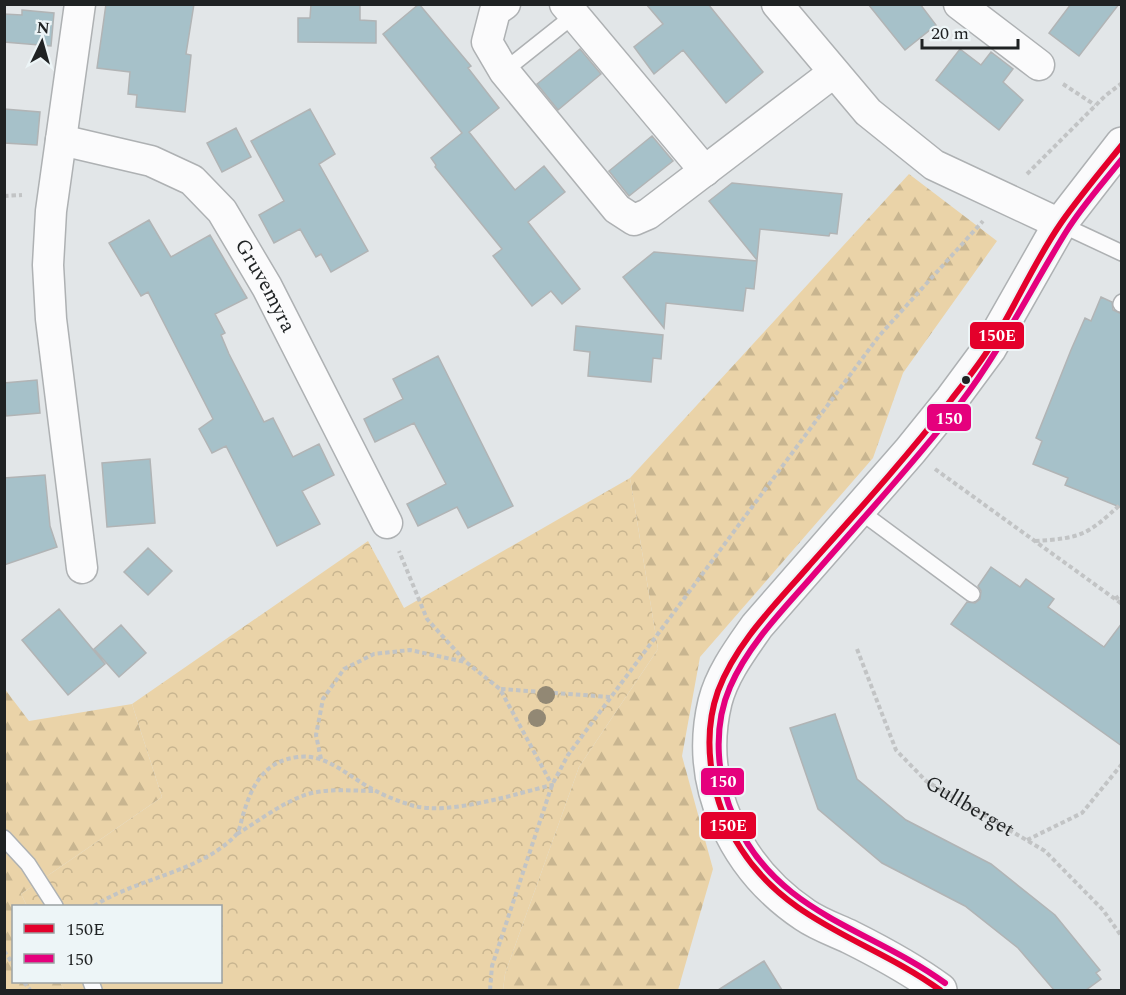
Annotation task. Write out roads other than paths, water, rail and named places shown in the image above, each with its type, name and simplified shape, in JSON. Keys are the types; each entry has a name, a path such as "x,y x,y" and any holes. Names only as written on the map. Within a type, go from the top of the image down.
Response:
{"street":[{"path":"80,4 51,211 48,265 51,319 82,568"},
{"path":"505,4 495,11 487,42 504,71 617,209 634,220 648,214 833,73"},
{"path":"777,4 868,112 934,165 1060,224"},
{"path":"959,4 1039,65"},
{"path":"569,10 705,171"},
{"name":"Gruvemyra","path":"61,140 151,161 192,180 222,211 267,287 387,523"},
{"path":"940,990 905,966 805,915 777,892 752,865 733,838 717,804 711,766 711,728 716,701 724,680 758,626 857,509 910,451 989,349 1060,224 1122,144"}],"lane":[{"path":"504,71 569,10"},
{"path":"1060,224 1122,253"},
{"path":"857,509 972,594"},
{"path":"4,838 28,864 54,905"}]}
